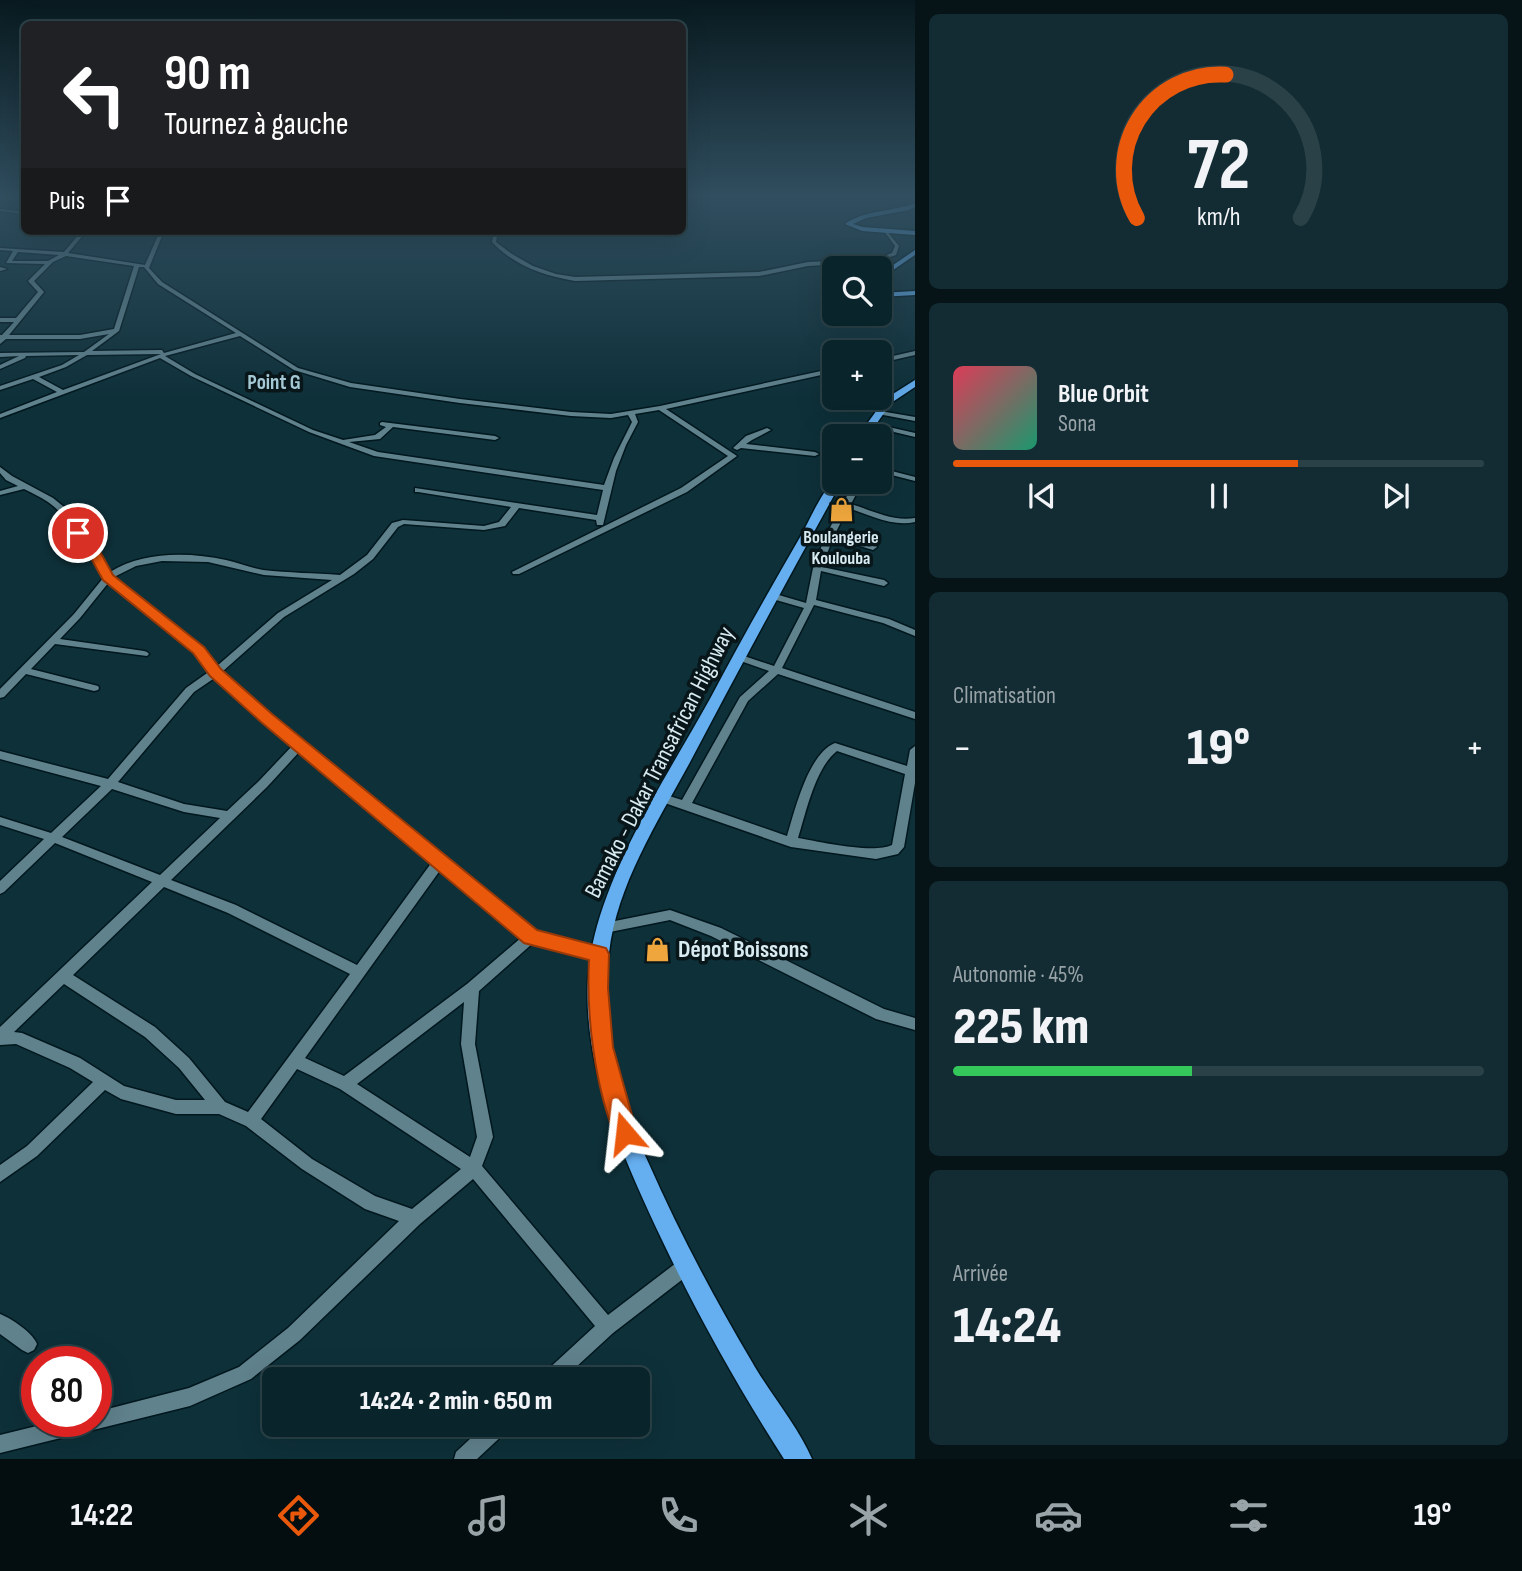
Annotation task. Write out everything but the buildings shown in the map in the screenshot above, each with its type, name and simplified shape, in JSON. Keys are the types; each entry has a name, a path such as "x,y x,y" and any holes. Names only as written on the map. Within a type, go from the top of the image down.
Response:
{"highway":[{"path":"892,294 915,293"},
{"path":"872,424 888,401 913,385"},
{"name":"Bamako - Dakar Transafrican Highway","path":"799,1459 720,1334 639,1169 610,1084 599,1022 599,954 622,879 738,657 829,494"}],"street":[{"path":"2,339 41,292 31,281 47,264"},
{"path":"126,264 146,265 160,283 296,369 350,385 571,414 631,414 822,373"},
{"path":"531,264 555,275 575,279 758,274 808,264"},
{"path":"2,386 64,366 117,331 137,266"},
{"path":"0,320 19,320"},
{"path":"2,339 80,337 117,331"},
{"path":"0,416 160,356 240,334"},
{"path":"0,355 174,352"},
{"path":"892,358 915,353"},
{"path":"0,367 27,355"},
{"path":"160,356 311,431 377,454 607,488"},
{"path":"33,376 62,392"},
{"path":"516,572 684,490 733,456 660,408"},
{"path":"880,413 915,419"},
{"path":"599,533 607,488 625,437 635,422 631,414"},
{"path":"382,424 495,438"},
{"path":"338,440 377,437 392,425"},
{"path":"742,446 742,442 767,430"},
{"path":"892,430 915,435"},
{"path":"728,451 742,446 815,454"},
{"path":"0,469 66,513 93,549 108,577 198,650 216,672 299,744 531,937 599,954"},
{"path":"892,473 915,479"},
{"path":"0,493 23,486"},
{"path":"418,490 600,518"},
{"path":"685,806 744,699 777,669 810,604 817,568 830,535 851,494"},
{"path":"0,890 110,783 190,690 216,672 281,615 370,558 395,525 403,522 484,528 502,524 517,505"},
{"path":"845,505 895,520 910,523 915,520"},
{"path":"830,535 873,547"},
{"path":"0,695 26,671 108,577 121,567 139,561 168,558 224,562 271,573 342,578"},
{"path":"817,568 884,583"},
{"path":"772,596 886,621 915,634"},
{"path":"52,641 144,654"},
{"path":"738,657 915,716"},
{"path":"26,671 94,688"},
{"path":"0,1037 230,816 299,744"},
{"path":"791,842 814,775 829,749 835,747 910,771"},
{"path":"663,798 791,842 876,854 894,851 898,847 915,750"},
{"path":"0,755 110,783 184,808 230,816"},
{"path":"0,821 54,838 232,909 359,973"},
{"path":"251,1121 439,861"},
{"path":"605,928 670,915 716,932 881,1015 915,1024"},
{"path":"345,1084 471,988 531,937"},
{"path":"63,976 150,1032 184,1063 220,1107"},
{"path":"112,1417 190,1398 245,1373 294,1334 414,1218 474,1168 485,1138 468,1044 471,988"},
{"path":"0,1037 17,1038 75,1063 121,1091 176,1107 220,1107 251,1121 307,1164 371,1203 414,1218"},
{"path":"295,1061 345,1084 474,1168 607,1327"},
{"path":"0,1174 32,1151 104,1081"},
{"path":"563,1367 607,1327 686,1266"},
{"path":"0,1323 28,1344"},
{"path":"0,1444 29,1437"},
{"path":"463,1459 486,1437"}],"place":[{"name":"Boulangerie Koulouba","path":"841,510"},
{"name":"Dépot Boissons","path":"658,949"}],"district":[{"name":"Point G","path":"274,382"}],"route":[{"path":"78,533 93,549 108,577 198,650 216,672 267,718 531,937 599,954 599,1022 610,1084 625,1133"}]}
